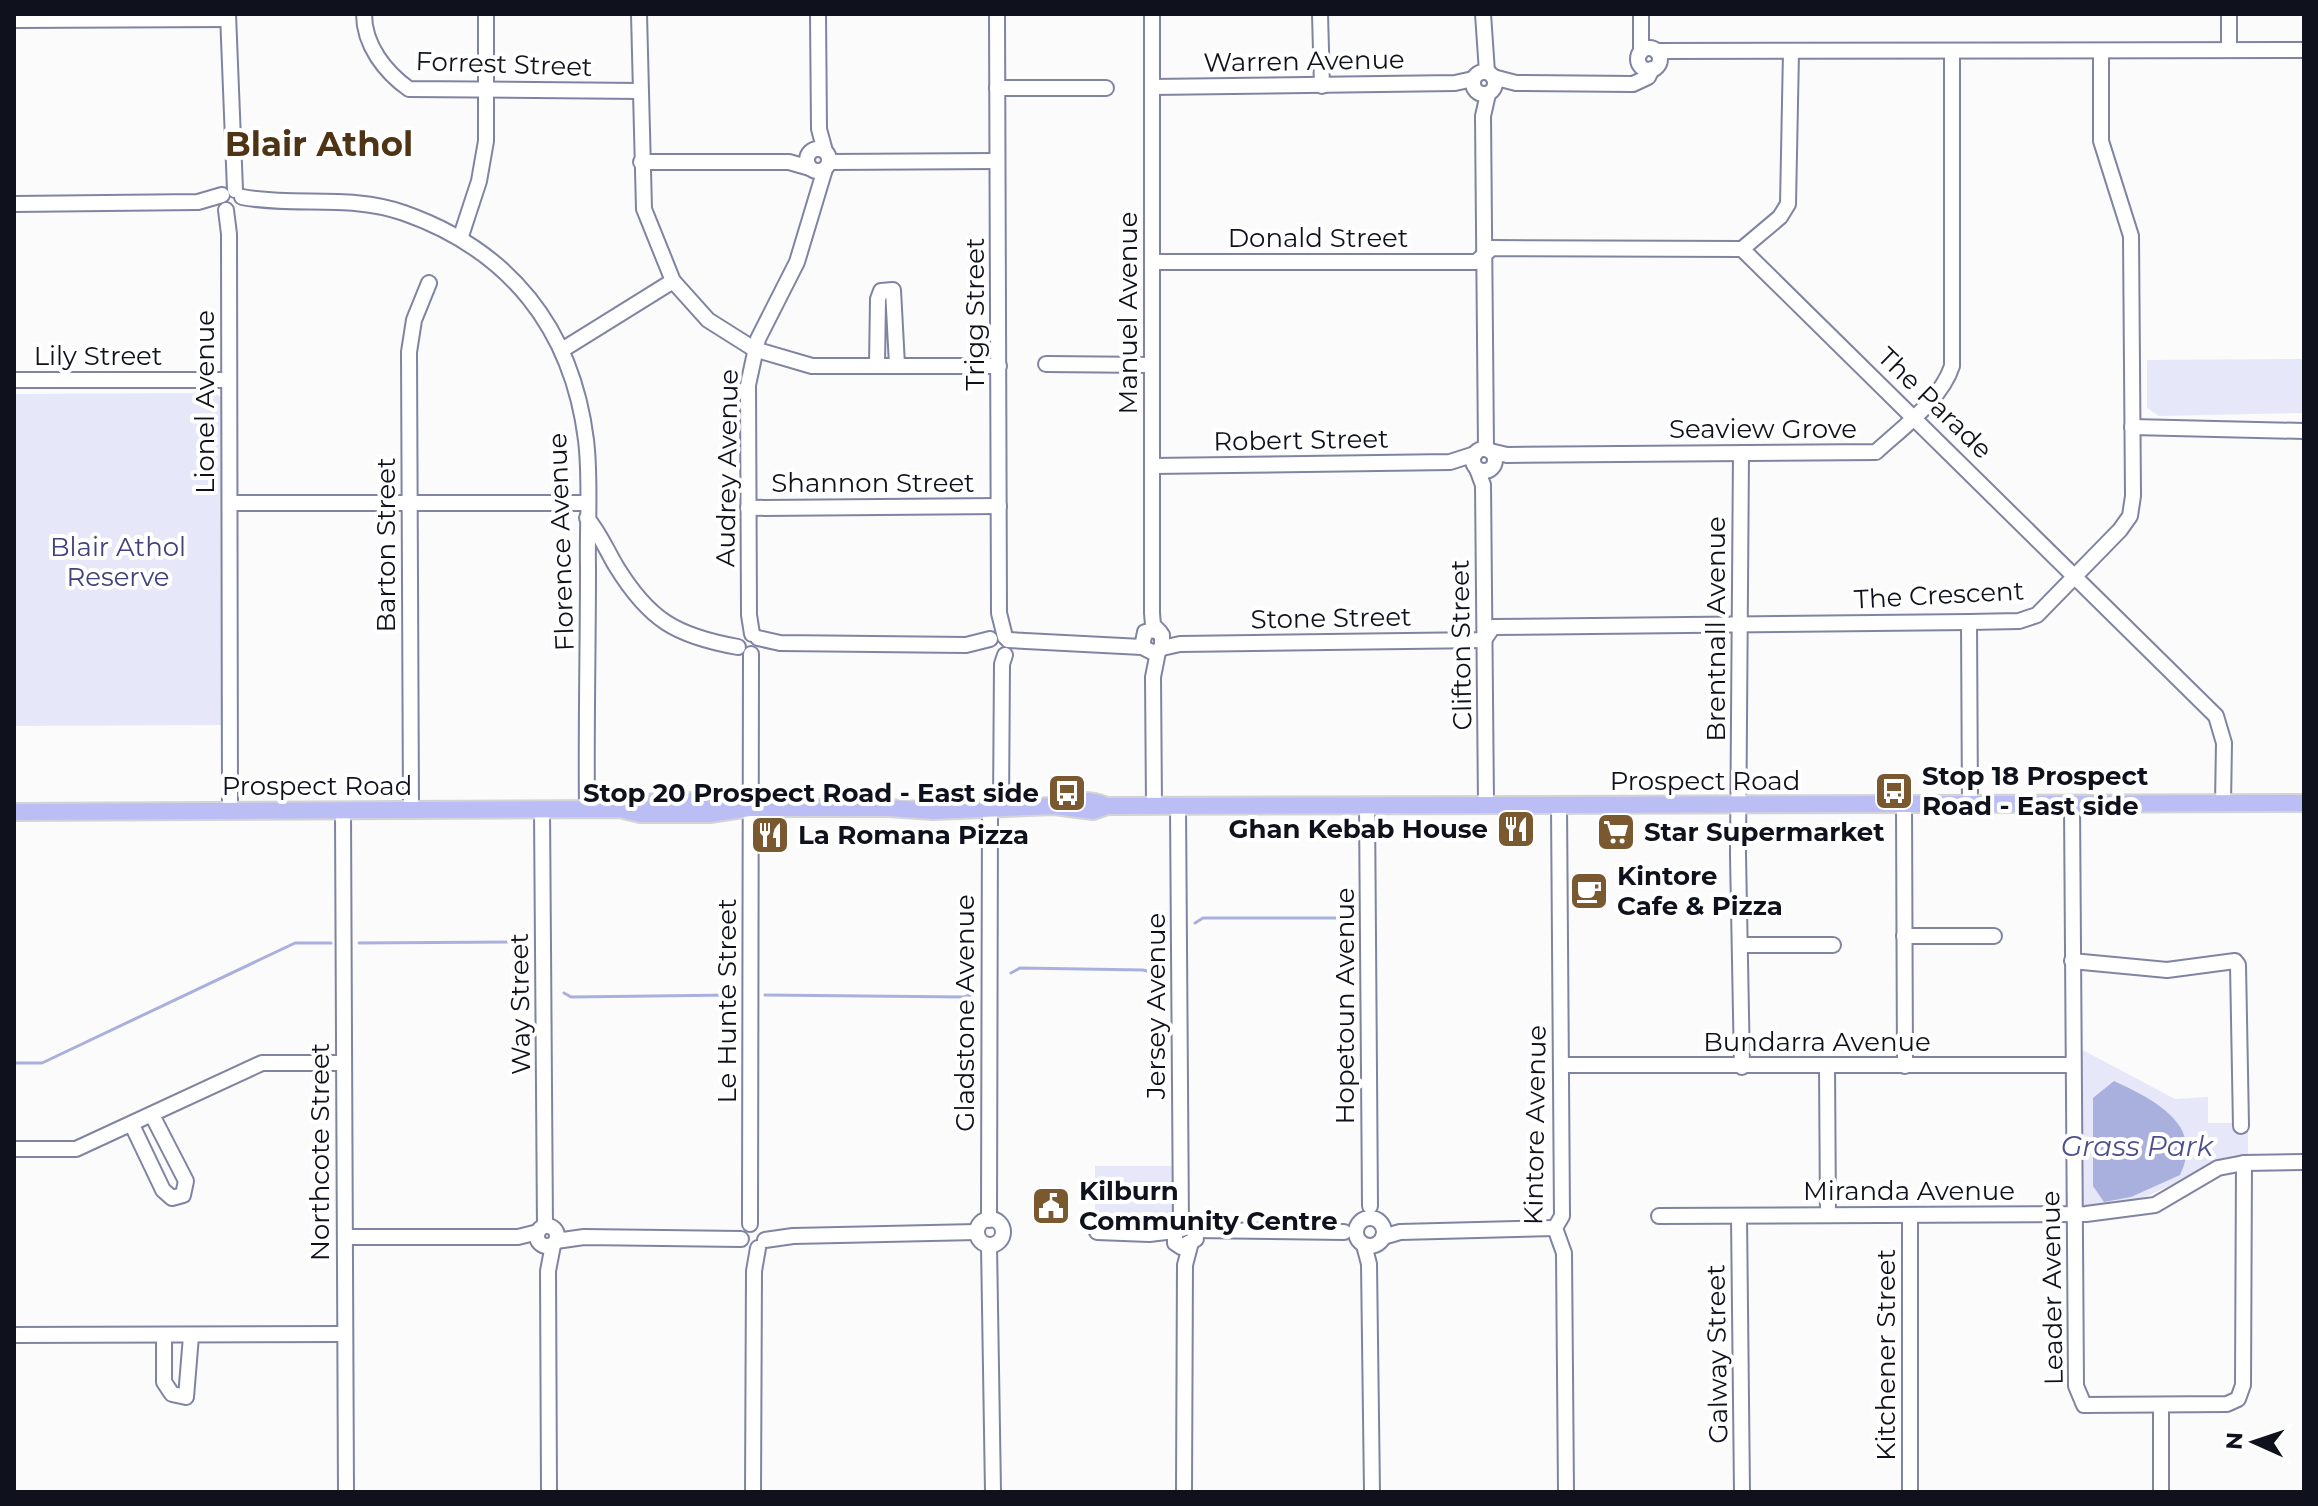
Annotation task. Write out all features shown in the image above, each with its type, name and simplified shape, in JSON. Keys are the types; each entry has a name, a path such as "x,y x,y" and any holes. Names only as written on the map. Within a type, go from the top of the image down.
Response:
{"main road":[{"name":"Prospect Road","path":"14,812 620,809 640,814 710,814 749,808 933,811 1054,806 1093,811 1107,806 2304,803"}],"street":[{"name":"Forrest Street","path":"364,14 367,42 398,81 409,89 640,91"},
{"path":"461,236 484,154 486,14"},
{"path":"639,14 644,209 673,281 708,320 754,349 812,366 999,366"},
{"name":"Audrey Avenue","path":"749,808 748,385 754,349 797,262 819,192 818,14"},
{"name":"Trigg Street","path":"995,807 1001,677 997,14"},
{"name":"Manuel Avenue","path":"1152,14 1154,806"},
{"path":"1320,14 1322,86"},
{"name":"Clifton Street","path":"1483,14 1486,804"},
{"path":"1641,14 1641,31 1650,58 1678,52 2304,50"},
{"path":"2229,14 2229,50"},
{"path":"14,20 228,16"},
{"name":"Lionel Avenue","path":"228,16 231,169 230,811"},
{"name":"Seaview Grove","path":"1483,459 1507,455 1876,452 1915,416 1948,378 1952,366 1952,51"},
{"name":"The Crescent","path":"1484,640 1493,627 2019,621 2037,615 2130,516 2133,496 2131,236 2101,141 2101,51"},
{"path":"1483,258 1492,248 1742,249 1780,217 1788,204 1791,52"},
{"name":"Warren Avenue","path":"1152,87 1626,83 1650,58"},
{"path":"997,88 1106,88"},
{"path":"641,162 997,161"},
{"name":"Florence Avenue","path":"18,201 342,201 401,212 461,236 497,265 529,297 562,350 574,380 586,441 587,809"},
{"name":"The Parade","path":"1742,249 1915,416 2216,716 2224,743 2223,804"},
{"name":"Donald Street","path":"1152,262 1476,262 1483,258"},
{"path":"562,350 673,281"},
{"name":"Barton Street","path":"411,810 409,352 414,320 429,283"},
{"path":"877,365 878,299 881,291 893,290 897,365"},
{"path":"1046,364 1152,365"},
{"name":"Lily Street","path":"14,380 229,380"},
{"path":"2132,427 2301,429"},
{"name":"Brentnall Avenue","path":"1741,453 1738,804 1742,1067"},
{"name":"Robert Street","path":"1152,466 1483,459"},
{"path":"230,503 410,503 587,510"},
{"name":"Shannon Street","path":"748,508 999,506"},
{"name":"Stone Street","path":"587,510 615,565 651,613 667,626 698,640 718,643 1119,645 1152,642 1484,640"},
{"path":"1969,622 1970,804"},
{"path":"1904,804 1905,1066"},
{"name":"Leader Avenue","path":"2072,804 2076,1386 2080,1400 2091,1406 2227,1404 2238,1399 2242,1393 2244,1163"},
{"name":"Hopetoun Avenue","path":"1367,805 1372,1492"},
{"name":"Kintore Avenue","path":"1559,805 1562,1216 1555,1228 1564,1253 1566,1492"},
{"name":"Jersey Avenue","path":"1178,806 1182,1206 1185,1236 1184,1492"},
{"name":"Gladstone Avenue","path":"989,1220 995,807"},
{"name":"Le Hunte Street","path":"749,808 753,1492"},
{"name":"Way Street","path":"542,809 549,1492"},
{"name":"Northcote Street","path":"343,812 346,1492"},
{"path":"1904,936 1994,936"},
{"path":"1740,945 1833,945"},
{"path":"2072,961 2167,970 2235,961 2241,970 2241,1126"},
{"path":"14,1149 76,1149 262,1063 344,1063"},
{"name":"Bundarra Avenue","path":"1562,1065 2073,1065"},
{"path":"1827,1066 1828,1215"},
{"path":"2225,1108 2241,1108"},
{"path":"132,1125 163,1190 172,1198 183,1195 186,1181 152,1115"},
{"name":"Miranda Avenue","path":"1659,1216 2075,1214 2155,1205 2218,1168 2244,1163 2304,1162"},
{"name":"Galway Street","path":"1739,1216 1742,1492"},
{"name":"Kitchener Street","path":"1910,1217 1910,1492"},
{"path":"989,1220 997,1222 1003,1233 999,1241 989,1245 982,1242 977,1232 981,1223 989,1220"},
{"path":"1097,1232 1185,1236 1368,1229 1400,1232 1555,1228"},
{"path":"345,1237 793,1236 977,1232"},
{"path":"989,1245 993,1492"},
{"path":"14,1335 345,1334"},
{"path":"164,1335 164,1382 172,1394 186,1397 190,1387 191,1336"},
{"path":"2161,1405 2161,1492"}],"green space":[{"path":"2304,359 2304,413 2159,416 2147,408 2147,360"},
{"name":"Blair Athol Reserve","path":"216,393 222,399 223,725 14,726 14,394"},
{"path":"2079,1048 2175,1099 2208,1097 2208,1123 2234,1123 2235,1132 2248,1132 2248,1158 2228,1161 2122,1205 2102,1208 2083,1206 2080,1200"},
{"path":"1095,1166 1173,1166 1174,1221 1095,1222"}],"water":[{"name":"Grass Park","path":"2114,1081 2144,1096 2171,1116 2181,1128 2186,1141 2186,1157 2180,1175 2131,1197 2104,1202 2093,1186 2093,1098"}],"waterway":[{"path":"1195,923 1203,918 1351,918"},
{"path":"359,943 516,942 526,947"},
{"path":"14,1063 42,1063 295,943 331,943"},
{"path":"1011,973 1020,968 1143,970 1155,973 1163,968"},
{"path":"564,993 571,997 733,995"},
{"path":"765,995 964,997 973,994"}],"place":[{"name":"Stop 18 Prospect Road - East side","path":"1894,791"},
{"name":"Stop 20 Prospect Road - East side","path":"1067,793"},
{"name":"Ghan Kebab House","path":"1516,829"},
{"name":"Star Supermarket","path":"1616,832"},
{"name":"La Romana Pizza","path":"770,835"},
{"name":"Kintore Cafe & Pizza","path":"1589,891"},
{"name":"Kilburn Community Centre","path":"1051,1206"}],"district":[{"name":"Blair Athol","path":"319,144"}]}
